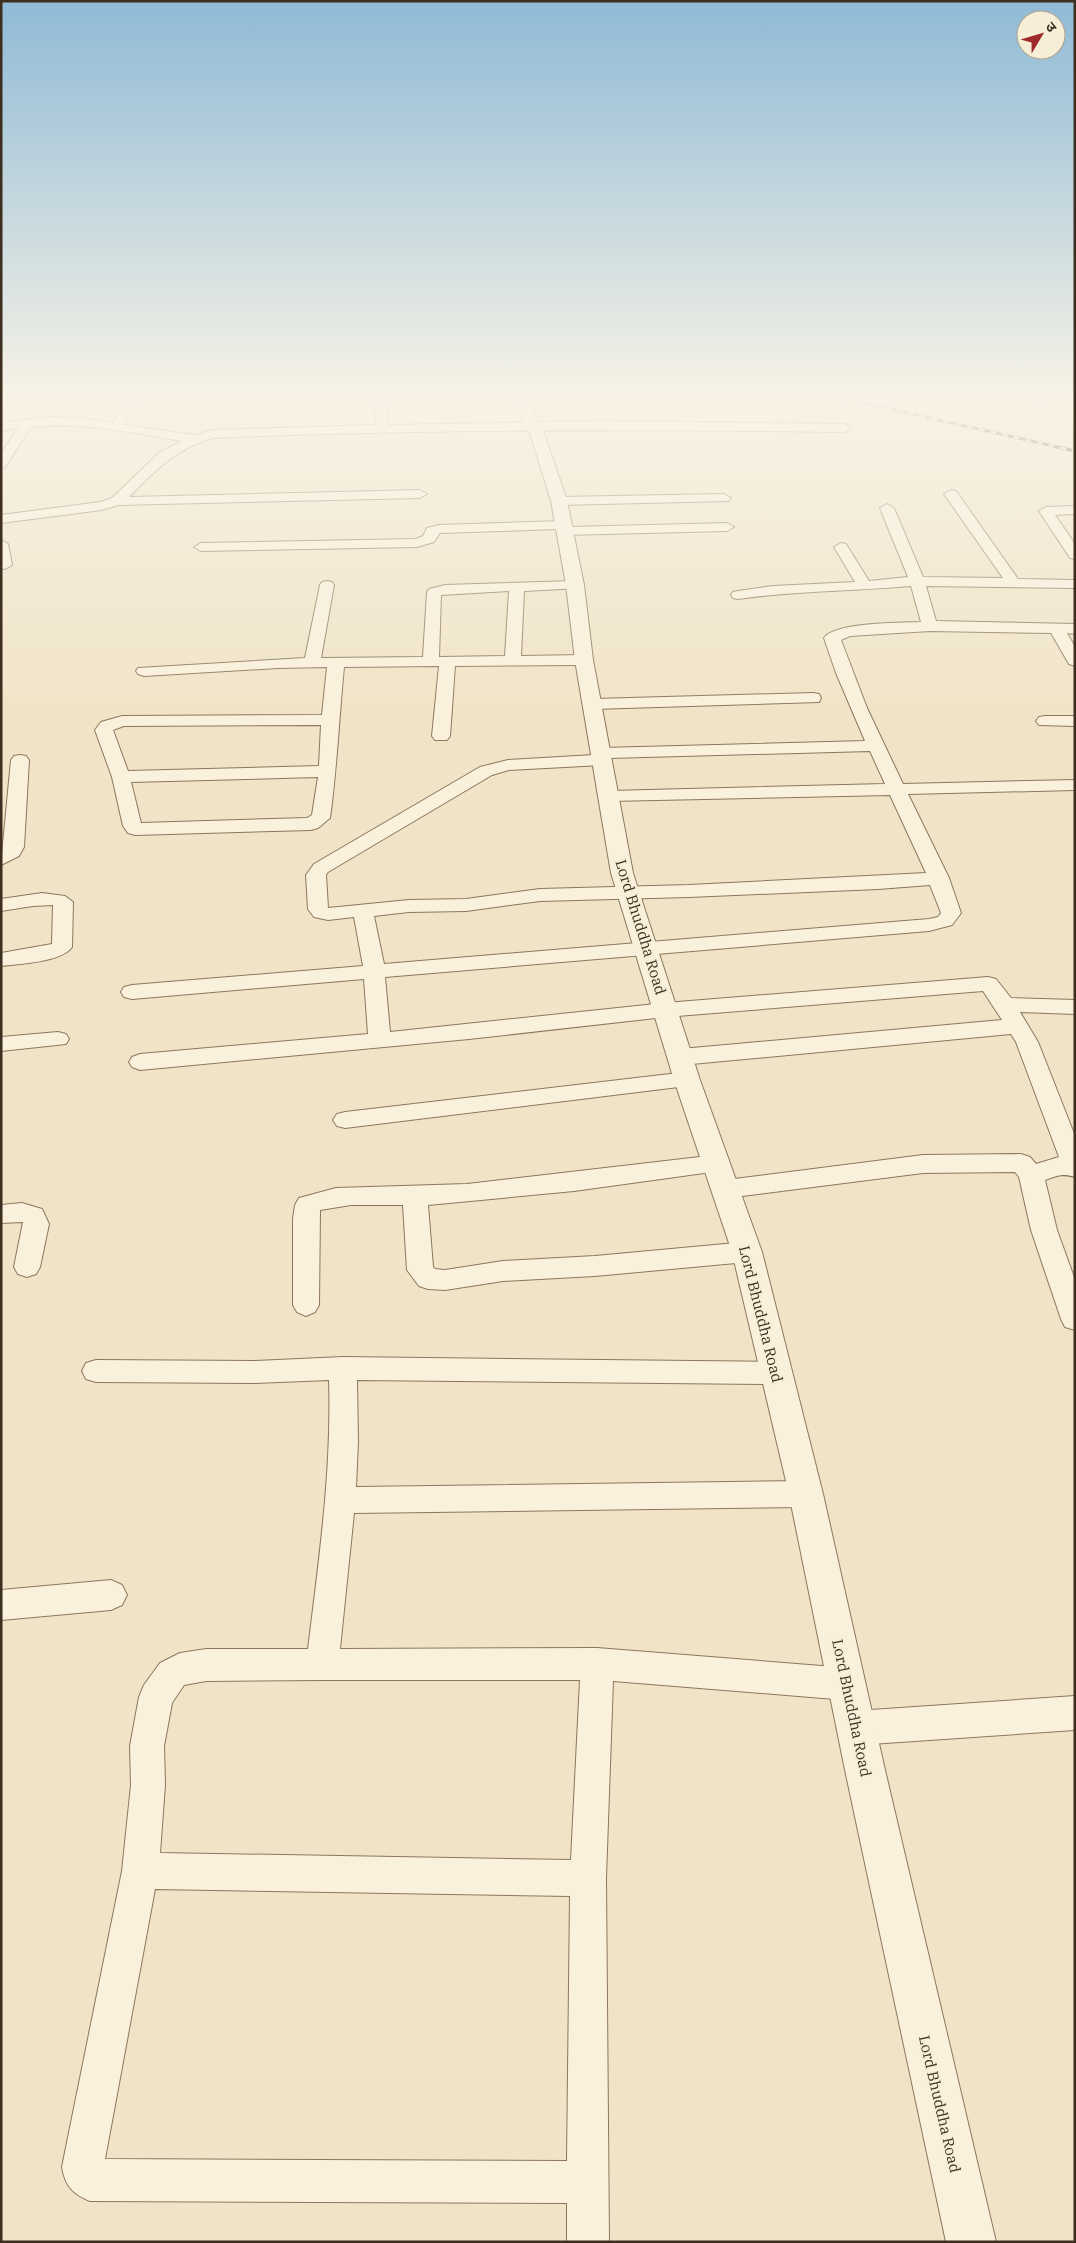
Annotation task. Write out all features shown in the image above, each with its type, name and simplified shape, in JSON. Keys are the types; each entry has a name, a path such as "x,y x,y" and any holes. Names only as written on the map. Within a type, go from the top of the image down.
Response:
{"street":[{"path":"1,519 102,506 115,502"},
{"name":"Lord Bhuddha Road","path":"557,502 575,585 584,660 594,704 622,873 684,1068 747,1252 806,1494 856,1728 971,2242"},
{"path":"201,547 417,543 429,539 432,532 439,529 562,519 696,502"},
{"path":"956,502 1013,582"},
{"path":"887,508 917,580 930,626"},
{"path":"1075,510 1046,511 1075,554"},
{"path":"562,519 727,527"},
{"path":"1,544 5,565"},
{"path":"841,547 865,586"},
{"path":"738,595 772,590 865,586 917,580 1075,584"},
{"path":"312,662 326,585"},
{"path":"441,736 439,662 434,592 445,588 575,585"},
{"path":"513,660 513,631 517,587"},
{"path":"132,992 929,925 945,921 951,913 939,878 848,685 832,638 847,632 930,626 1075,629"},
{"path":"1056,628 1075,661"},
{"path":"144,671 312,662 584,660"},
{"path":"330,720 131,721 113,723 104,730 121,777 132,826 135,829 306,824 321,818 328,771 330,720 336,663"},
{"path":"594,704 813,698"},
{"path":"1045,721 1075,721"},
{"path":"877,746 602,757 508,765 486,771 321,868 316,875 318,910 328,914 432,905 466,905 540,895 878,883 939,878"},
{"path":"1,859 12,852 14,847 20,760"},
{"path":"121,777 328,771"},
{"path":"609,796 1075,785"},
{"path":"1,905 46,899 60,899 63,902 62,947 52,952 1,960"},
{"path":"363,911 374,972 380,1040"},
{"path":"140,1062 469,1032 665,1010 984,984 992,986 1027,1042 1074,1166 1053,1166 1041,1172 1031,1174"},
{"path":"1003,1005 1075,1007"},
{"path":"345,1120 684,1068 1017,1026"},
{"path":"1,1044 58,1038"},
{"path":"306,1305 306,1219 308,1205 319,1200 415,1196 531,1187 923,1164 1017,1162 1025,1165 1031,1174 1044,1230 1075,1319"},
{"path":"415,1196 420,1270 423,1276 435,1280 504,1271 595,1266 747,1252"},
{"path":"1,1214 22,1212 32,1216 36,1224 27,1267"},
{"path":"96,1371 255,1372 343,1368 777,1373"},
{"path":"322,1665 340,1500 345,1403 343,1368"},
{"path":"340,1500 438,1497 806,1494"},
{"path":"1,1605 111,1595"},
{"path":"588,2182 90,2180 84,2175 83,2167 140,1870 148,1785 147,1746 156,1698 172,1674 180,1669 206,1665 597,1664 847,1684"},
{"path":"588,2242 588,1878 597,1664"},
{"path":"856,1728 1075,1713"},
{"path":"140,1870 588,1878"}]}
